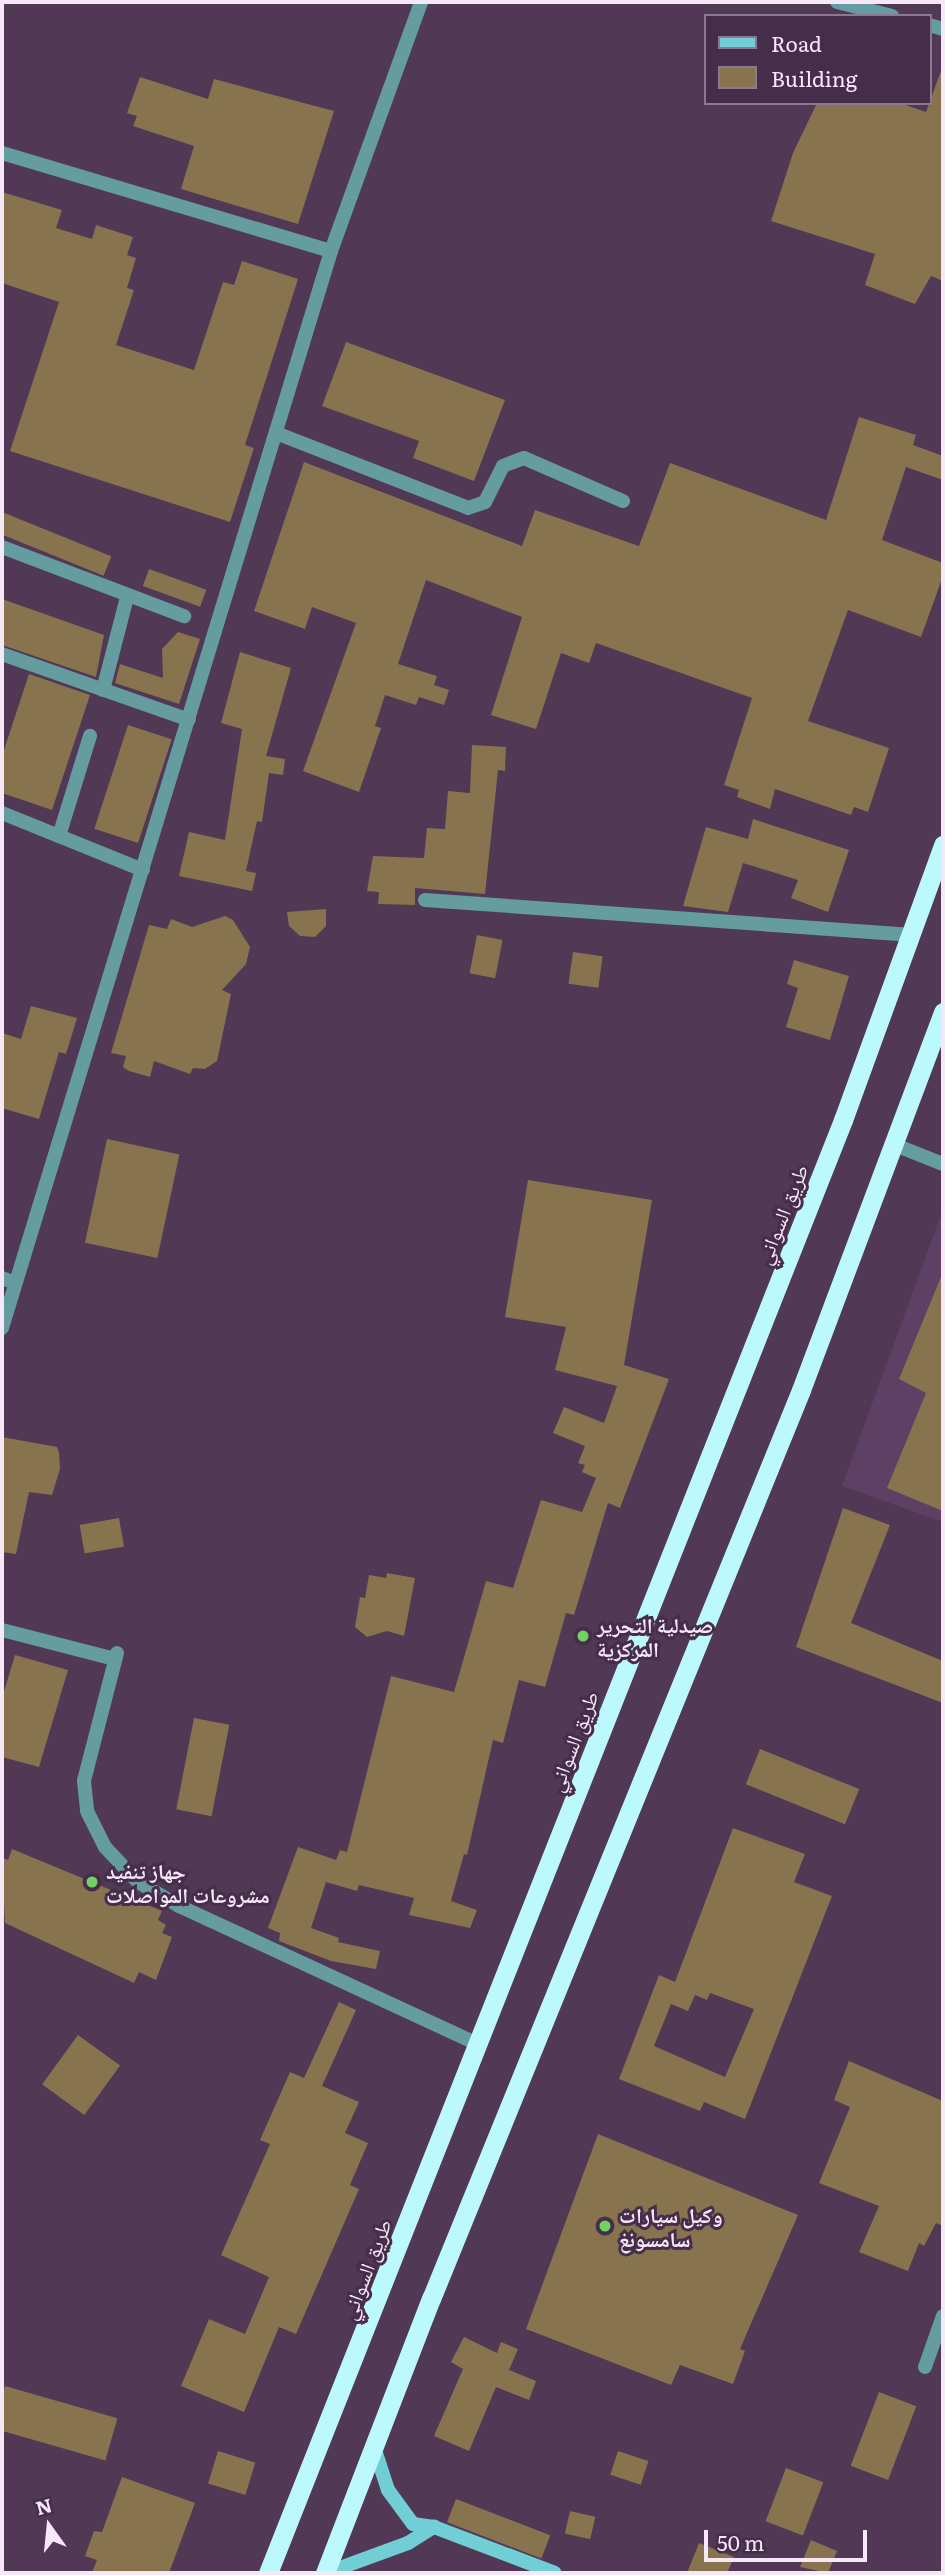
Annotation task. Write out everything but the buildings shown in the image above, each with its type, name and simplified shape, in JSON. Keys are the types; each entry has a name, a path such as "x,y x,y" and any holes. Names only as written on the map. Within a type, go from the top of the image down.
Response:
{"highway":[{"name":"طريق السواني","path":"268,2573 842,1121 943,845"},
{"path":"326,2573 436,2287 801,1390 943,1012"}],"main road":[{"path":"375,2450 400,2508 414,2524 433,2527 555,2573"},
{"path":"326,2573 408,2543 433,2527"}],"street":[{"path":"2,1328 9,1281 143,870 331,251 421,2"},
{"path":"837,2 884,14"},
{"path":"2,153 331,251"},
{"path":"276,433 468,508 485,502 503,466 524,458 623,501"},
{"path":"2,547 127,597 184,616"},
{"path":"103,690 127,597"},
{"path":"2,654 189,720"},
{"path":"59,836 90,736"},
{"path":"2,813 143,870"},
{"path":"425,900 909,935"},
{"path":"895,1145 943,1164"},
{"path":"2,1630 116,1656 84,1781 94,1829 113,1856 138,1882 178,1906 477,2044"},
{"path":"925,2367 943,2316"}],"shaded area":[{"path":"943,1209 943,1522 842,1486"}],"place":[{"name":"صيدلية التحرير المركزية","path":"583,1636"},
{"name":"جهاز تنفيد مشروعات المواصلات","path":"92,1882"},
{"name":"وكيل سيارات سامسونغ","path":"605,2226"}]}
